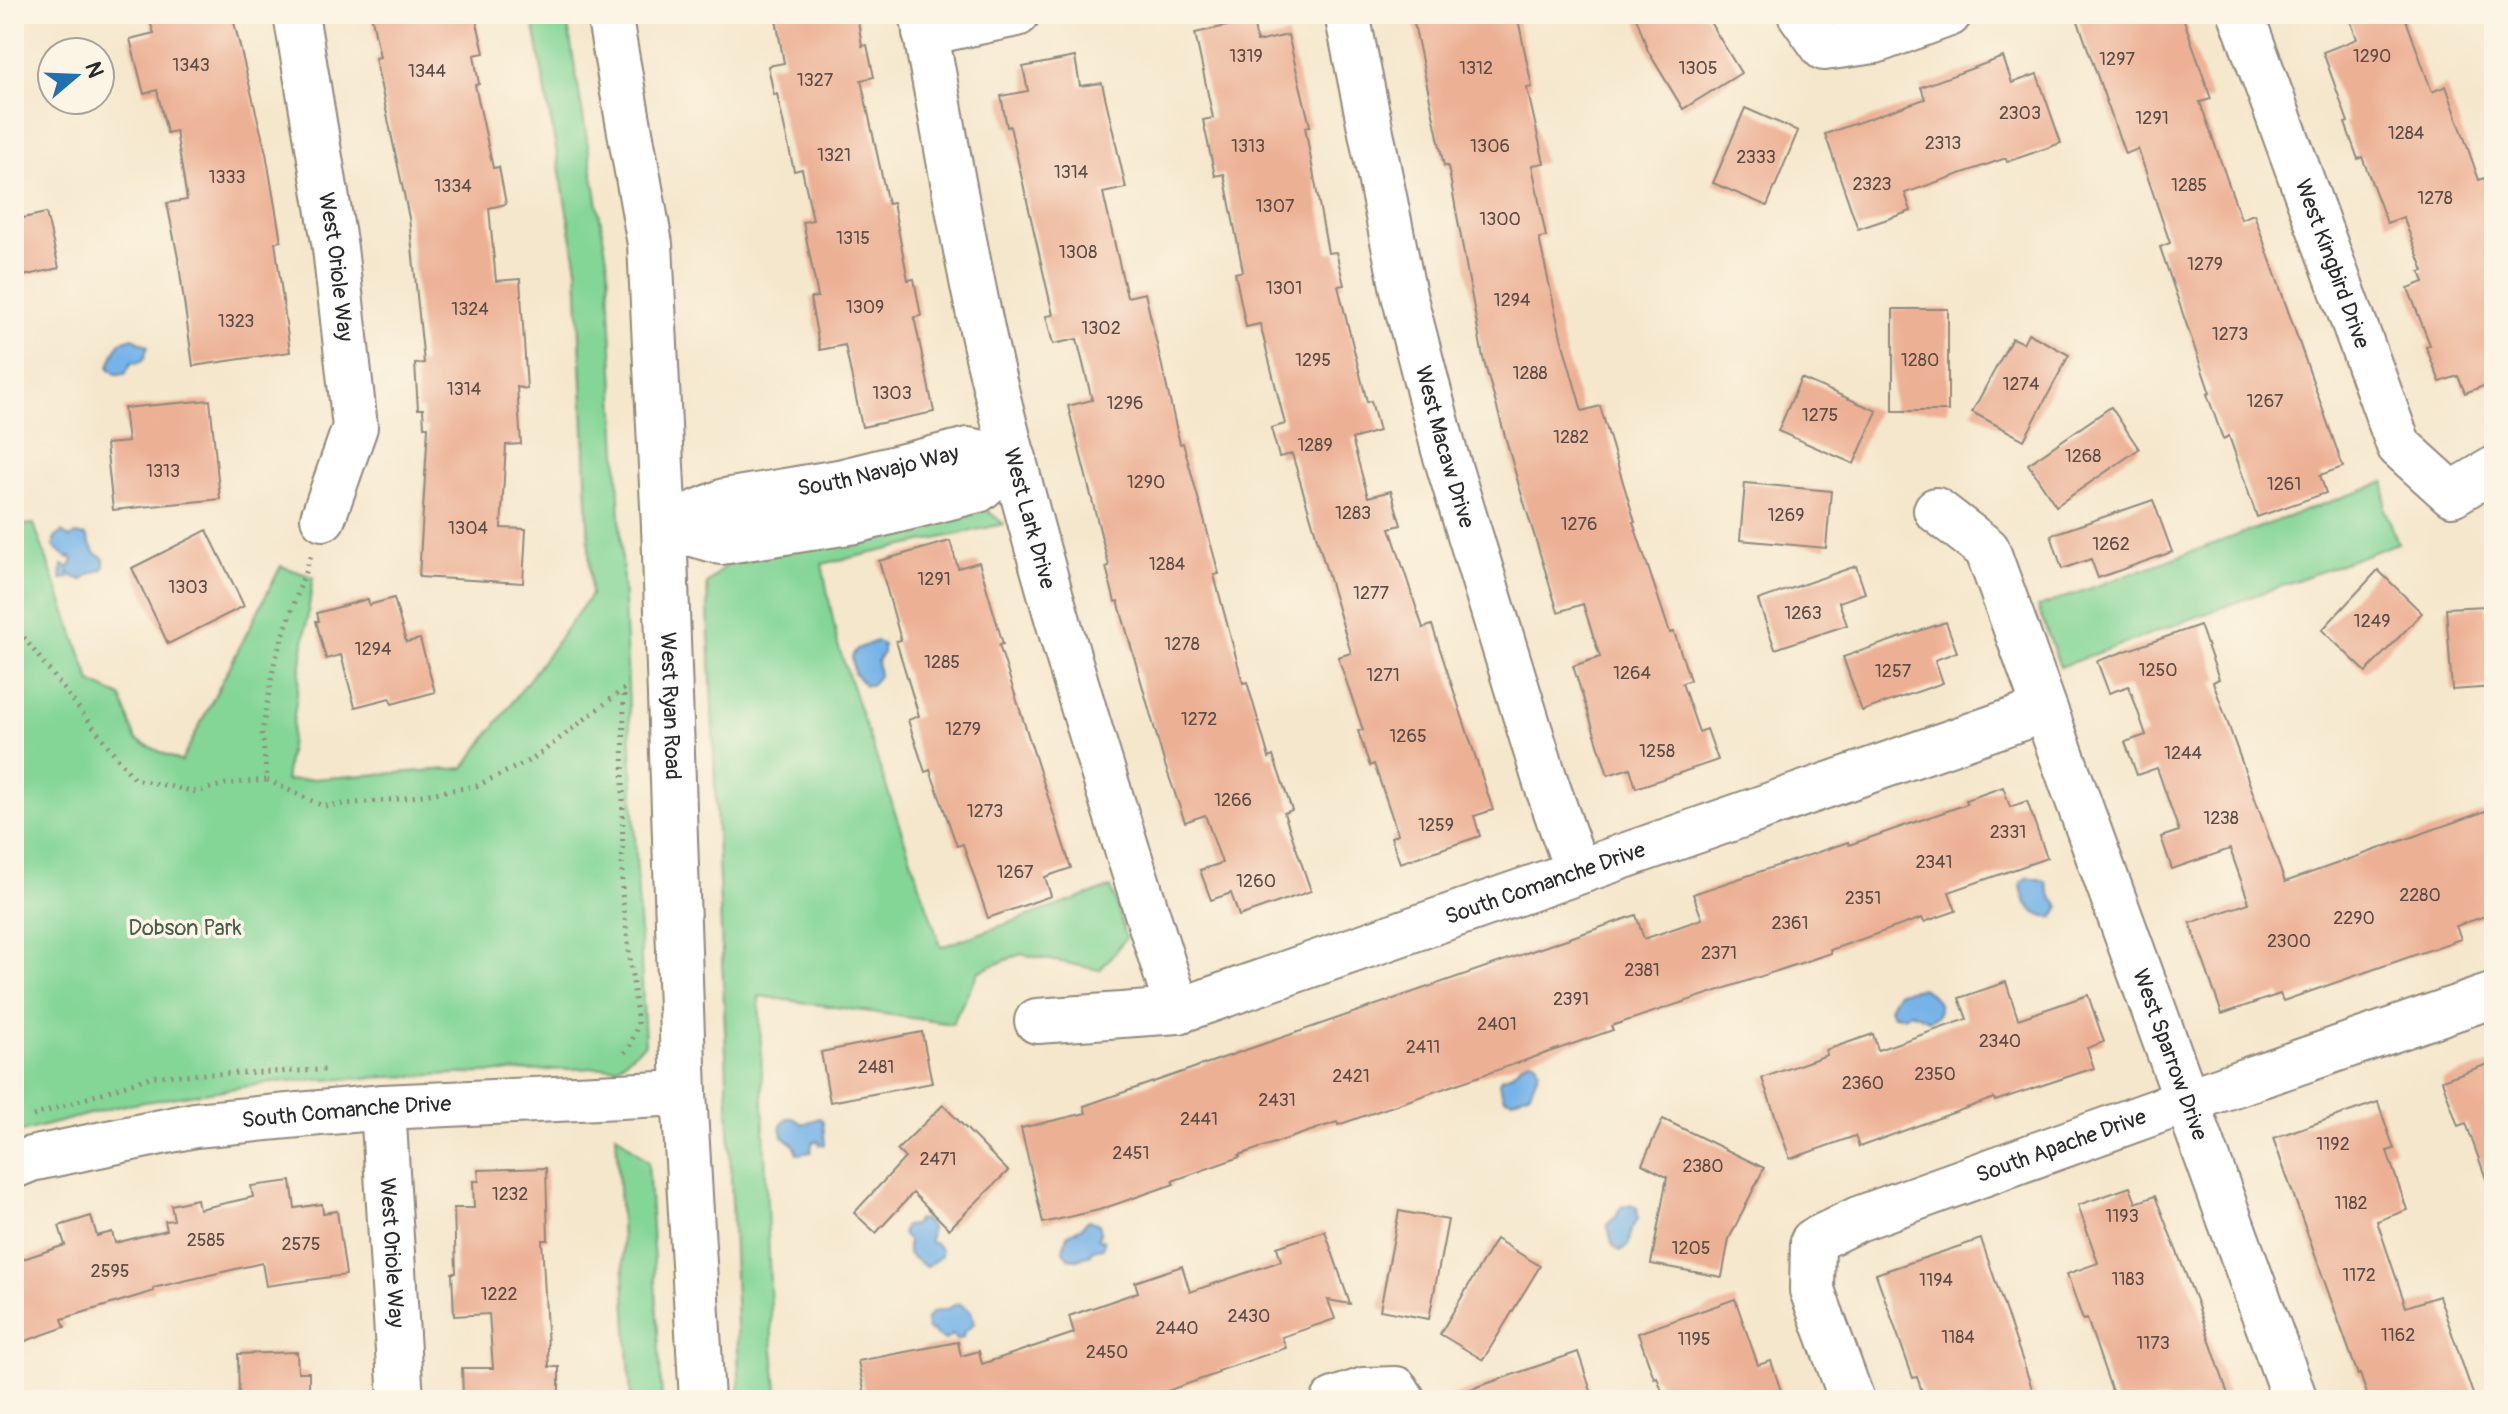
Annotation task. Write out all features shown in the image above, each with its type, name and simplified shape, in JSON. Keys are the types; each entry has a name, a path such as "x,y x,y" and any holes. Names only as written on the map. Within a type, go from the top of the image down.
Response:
{"street":[{"name":"West Oriole Way","path":"296,14 335,248 355,427 323,518"},
{"name":"West Ryan Road","path":"609,14 650,244 664,526 684,1093 702,1400"},
{"path":"924,24 1017,14"},
{"name":"West Macaw Drive","path":"1347,14 1404,295 1444,450 1545,780 1577,871"},
{"path":"1812,31 1875,41 1949,14"},
{"name":"West Kingbird Drive","path":"2241,14 2399,446 2452,494 2494,469"},
{"name":"West Lark Drive","path":"924,24 990,362 1014,459 1090,734 1178,1011"},
{"name":"South Navajo Way","path":"664,526 721,542 855,521 978,490 1014,459"},
{"name":"West Sparrow Drive","path":"1936,510 1987,549 2189,1100 2295,1400"},
{"name":"South Comanche Drive","path":"1037,1021 1178,1011 2044,710"},
{"name":"South Apache Drive","path":"1852,1400 1812,1290 1813,1241 1858,1219 2494,995"},
{"name":"South Comanche Drive","path":"14,1166 31,1159 195,1125 383,1107 684,1093"},
{"name":"West Oriole Way","path":"383,1107 401,1400"},
{"path":"1334,1400 1364,1390 1400,1394"}],"path":[{"path":"267,780 262,732 275,659 323,518"},
{"path":"14,625 134,779 197,792 226,784 267,780 323,806 399,799 476,786 533,759 624,689 622,893 638,1024 630,1046 620,1057 611,1061"},
{"path":"28,1118 153,1076 327,1070"}],"green space":[{"name":"Dobson Park","path":"532,14 566,14 608,265 645,1044 617,1067 274,1082 120,1106 14,1134 14,526 34,524 91,682 121,697 136,740 181,762 281,566 313,577 285,781 464,768 591,595 577,268"},
{"path":"2385,482 2385,509 2398,543 2060,667 2038,607"},
{"path":"979,504 1004,524 822,564 838,645 941,947 1111,887 1126,938 1100,970 1021,954 979,971 952,1024 759,996 772,1339 778,1400 740,1400 707,584 738,553"},
{"path":"616,1134 648,1162 662,1400 631,1400"}],"water":[{"path":"133,338 148,346 144,359 139,363 132,362 125,374 116,374 109,368 115,351 120,342"},
{"path":"62,532 70,538 76,534 86,536 94,552 104,559 104,568 83,580 69,572 69,578 61,579 62,565 69,568 73,561 54,547 54,539"},
{"path":"876,641 883,645 883,653 877,661 879,676 871,685 865,685 854,673 852,656 857,649"},
{"path":"2029,877 2046,882 2059,907 2054,917 2040,915 2026,902 2021,882"},
{"path":"1921,988 1935,999 1939,1007 1937,1016 1929,1020 1911,1012 1903,1016 1893,1015 1889,1008 1897,993"},
{"path":"1531,1060 1536,1062 1539,1070 1530,1092 1513,1100 1504,1098 1499,1083 1501,1078"},
{"path":"787,1118 803,1124 820,1118 825,1145 820,1145 819,1141 812,1142 811,1152 797,1154 795,1146 783,1136 781,1126"},
{"path":"1631,1204 1637,1208 1638,1219 1631,1229 1629,1244 1620,1251 1613,1246 1607,1224 1616,1217 1621,1207"},
{"path":"923,1219 931,1227 930,1242 941,1250 941,1256 926,1267 908,1254 908,1241 902,1233 905,1226"},
{"path":"1088,1220 1099,1224 1101,1232 1098,1238 1104,1241 1103,1248 1092,1250 1091,1254 1077,1259 1068,1258 1063,1250 1067,1235"},
{"path":"959,1303 971,1312 974,1324 964,1332 963,1338 956,1340 953,1335 945,1340 927,1329 926,1320 933,1312"}],"building":[{"path":"147,14 232,14 266,153 281,241 275,242 290,352 193,366 167,203 187,200 176,131 167,133 157,90 144,94 130,39 154,33"},
{"path":"371,14 475,14 484,53 474,55 479,84 475,85 493,168 499,167 506,204 489,208 496,281 520,279 527,389 517,387 521,444 506,445 501,528 526,529 523,583 419,577 428,427 424,427 423,409 418,409 415,364 424,363 409,218 375,58 380,57"},
{"path":"775,14 857,14 862,46 867,45 874,77 861,80 888,204 893,203 908,280 914,279 921,316 914,317 934,412 862,427 845,345 820,350 810,298 818,297 803,222 813,220 802,169 794,171 768,66 784,63"},
{"path":"1412,14 1517,14 1532,87 1527,88 1544,163 1532,165 1546,237 1539,238 1561,337 1582,411 1600,406 1633,522 1670,633 1674,632 1690,680 1682,683 1699,732 1707,729 1718,760 1636,788 1630,768 1608,775 1573,666 1600,657 1583,604 1558,612 1519,486 1483,358 1448,166 1444,166"},
{"path":"1635,14 1705,14 1741,73 1683,109 1648,51"},
{"path":"2098,14 2182,14 2211,99 2200,102 2241,219 2254,214 2343,467 2320,475 2326,493 2257,517 2229,436 2223,439 2207,394 2210,393 2160,247 2170,243 2138,149 2125,154 2078,21"},
{"path":"2348,14 2404,14 2432,92 2446,86 2479,180 2484,178 2494,203 2494,382 2465,393 2458,376 2440,382 2426,347 2430,345 2408,288 2424,282 2420,272 2424,271 2403,217 2387,223 2362,157 2358,159 2323,52 2357,39"},
{"path":"1253,20 1257,42 1288,35 1310,126 1305,127 1328,253 1336,252 1344,285 1338,286 1367,402 1371,401 1379,431 1352,439 1368,497 1391,491 1401,525 1390,528 1423,628 1432,625 1493,810 1474,816 1480,836 1400,863 1391,837 1398,834 1374,764 1370,766 1358,731 1363,730 1338,657 1351,653 1292,454 1279,457 1271,428 1285,424 1260,324 1246,327 1235,273 1243,271 1224,174 1215,176 1203,120 1213,118 1195,33"},
{"path":"1075,57 1080,86 1102,83 1126,188 1103,193 1127,297 1145,293 1180,444 1183,443 1219,574 1214,575 1243,683 1247,682 1269,758 1273,756 1292,810 1284,813 1311,891 1239,916 1231,893 1211,900 1200,870 1222,863 1205,815 1185,822 1165,765 1118,601 1115,602 1106,567 1109,566 1068,406 1092,400 1077,339 1053,344 1046,316 1053,315 1001,96 1028,91 1023,67"},
{"path":"2003,57 2012,83 2037,74 2061,143 2007,162 2006,158 1905,193 1911,211 1858,229 1825,134 1925,99 1921,87"},
{"path":"1745,108 1798,131 1767,206 1713,183"},
{"path":"46,213 59,268 14,278 14,220"},
{"path":"1893,309 1948,309 1948,411 1893,411"},
{"path":"2028,333 2069,355 2024,440 1972,412 2012,338 2023,343"},
{"path":"1801,378 1877,411 1854,464 1778,431"},
{"path":"210,400 220,499 113,510 106,444 128,442 124,408"},
{"path":"2111,407 2139,449 2056,506 2028,464"},
{"path":"1745,483 1831,491 1826,548 1740,540"},
{"path":"2153,500 2172,552 2098,578 2091,559 2062,569 2051,535"},
{"path":"207,530 244,606 168,644 132,568"},
{"path":"950,541 958,568 979,562 1003,644 999,645 1071,868 1045,877 1051,896 988,918 963,844 957,846 930,770 925,772 908,720 919,716 896,641 901,640 879,561"},
{"path":"1856,566 1865,593 1839,602 1847,625 1775,649 1758,600"},
{"path":"2378,570 2422,613 2366,672 2322,630"},
{"path":"394,598 406,642 420,639 435,692 392,704 390,698 355,707 341,655 326,659 316,621 319,621 317,613 368,599 369,605"},
{"path":"2486,606 2487,625 2494,625 2494,687 2452,690 2446,608"},
{"path":"1946,622 1957,652 1935,660 1943,683 1862,711 1843,657"},
{"path":"2200,625 2219,679 2213,682 2285,882 2494,808 2494,913 2456,926 2461,939 2283,1001 2280,994 2222,1014 2190,923 2249,903 2230,849 2172,869 2161,837 2179,831 2157,768 2137,775 2125,742 2146,735 2129,686 2109,693 2097,661"},
{"path":"2003,787 2010,807 2027,801 2047,858 1949,892 1956,911 1924,922 1922,918 1830,950 1831,953 1611,1026 1613,1030 1338,1125 1337,1122 1239,1155 1172,1181 1174,1184 1099,1210 1043,1223 1021,1128 1086,1113 1084,1106 1636,915 1644,939 1702,919 1693,894 1848,842 1849,845 1967,804 1966,800"},
{"path":"2006,982 2018,1019 2088,995 2104,1042 2087,1048 2094,1068 1995,1101 1994,1098 1859,1147 1855,1136 1790,1159 1762,1078 1827,1055 1826,1050 1873,1034 1878,1050 1967,1019 1959,998"},
{"path":"922,1032 932,1083 830,1102 821,1052"},
{"path":"2494,1062 2494,1189 2490,1190 2466,1123 2458,1126 2442,1080"},
{"path":"2378,1102 2394,1149 2387,1151 2407,1210 2377,1221 2406,1307 2439,1296 2475,1400 2369,1400 2273,1138"},
{"path":"943,1105 1008,1171 949,1229 913,1193 876,1233 854,1213 905,1158 897,1150"},
{"path":"1663,1119 1764,1168 1729,1239 1722,1277 1651,1264 1667,1177 1642,1164"},
{"path":"546,1168 548,1240 542,1240 549,1367 559,1367 559,1400 463,1400 462,1368 493,1368 489,1314 454,1316 454,1208 474,1208 473,1181 479,1181 478,1170"},
{"path":"291,1181 295,1208 322,1204 323,1213 337,1211 346,1275 266,1286 262,1263 153,1288 154,1291 62,1319 65,1327 14,1345 14,1262 65,1245 59,1226 91,1216 97,1236 112,1232 115,1243 167,1230 165,1221 174,1220 171,1205 197,1199 199,1209 253,1197 251,1186"},
{"path":"2130,1187 2136,1203 2155,1196 2197,1303 2230,1400 2115,1400 2087,1319 2083,1320 2067,1274 2098,1263 2078,1205"},
{"path":"1399,1211 1448,1220 1429,1319 1380,1310"},
{"path":"1325,1231 1350,1304 1328,1300 1335,1319 1282,1337 1286,1348 1219,1373 1141,1400 866,1400 858,1361 958,1342 961,1356 979,1351 982,1364 1074,1333 1069,1316 1138,1292 1135,1282 1182,1266 1190,1292 1281,1261 1277,1247"},
{"path":"1496,1239 1540,1266 1483,1360 1440,1334"},
{"path":"1981,1239 2036,1400 1925,1400 1917,1377 1913,1378 1876,1274"},
{"path":"1735,1299 1758,1365 1771,1361 1784,1400 1665,1400 1638,1333"},
{"path":"297,1352 298,1372 309,1372 309,1400 239,1400 238,1354"},
{"path":"1578,1352 1594,1400 1452,1400 1451,1396"}]}
